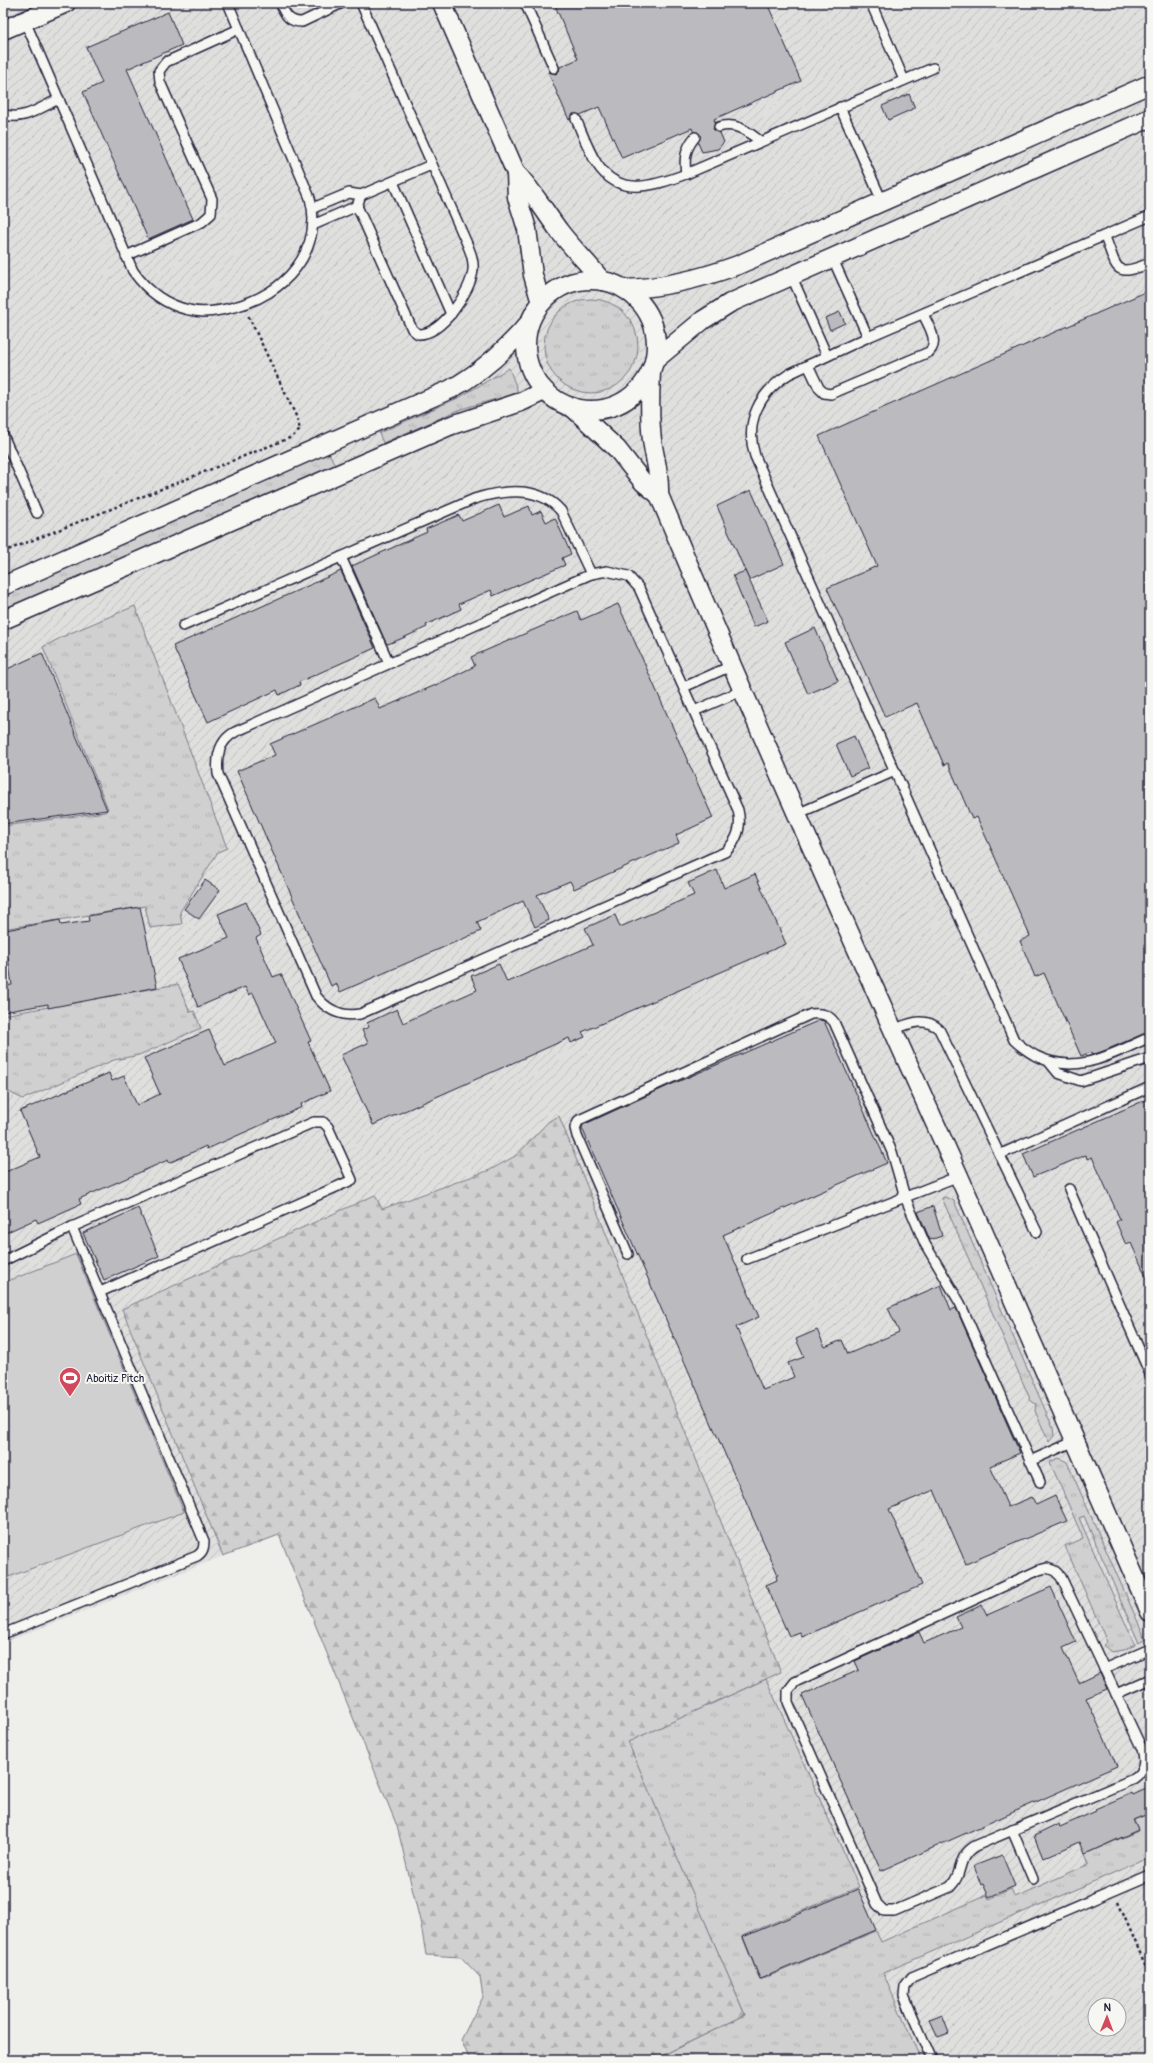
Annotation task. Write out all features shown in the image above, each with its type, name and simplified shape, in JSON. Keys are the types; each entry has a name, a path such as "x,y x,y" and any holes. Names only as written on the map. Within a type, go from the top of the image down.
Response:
{"street":[{"path":"442,3 516,173 532,190 541,206 562,235 602,281"},
{"path":"3,30 57,5"},
{"path":"3,586 451,389 485,368 515,340 529,323 540,303 558,289 580,281 602,281 624,288 667,285 719,272 1150,84"},
{"path":"529,323 525,346 530,370 544,391 558,402 572,408 593,410 614,407 632,396 646,380 653,366 716,310 791,275 1150,118"},
{"path":"516,173 517,197 527,229 533,275 540,303"},
{"path":"624,288 640,302 651,319 656,340 650,417 652,441 660,475 659,495 741,691 892,1030 959,1176 1150,1612"},
{"path":"3,620 448,426 521,402 544,391"},
{"path":"572,408 617,449 643,482 659,495"}],"lane":[{"path":"25,21 126,256 141,282 162,299 175,306 205,312 220,311 243,305 274,290 295,270 308,248 313,225 313,208 310,198 228,3"},
{"path":"280,3 289,19 294,22 302,22 342,3"},
{"path":"361,3 431,165 468,246 473,262 470,283 451,314 438,327 428,333 418,334 412,329 357,206 361,195"},
{"path":"525,3 554,68"},
{"path":"871,3 904,80"},
{"path":"126,256 202,222 211,214 213,210 212,199 160,82 159,72 166,62 239,29"},
{"path":"576,119 596,163 608,177 615,181 634,187 649,186 686,174 933,68"},
{"path":"3,114 9,116 22,116 59,99"},
{"path":"840,107 882,201"},
{"path":"719,127 725,125 737,126 760,142"},
{"path":"686,174 684,163 686,152 695,137"},
{"path":"313,208 349,193 361,195 431,165"},
{"path":"393,182 451,314"},
{"path":"313,225 357,206"},
{"path":"1150,216 868,337 779,380 762,397 753,416 751,427 752,446 1014,1040 1020,1047 1049,1062 1071,1064 1086,1063 1105,1057 1150,1038"},
{"path":"1104,237 1116,266 1120,270 1129,271 1150,263"},
{"path":"832,257 868,337"},
{"path":"791,275 827,356"},
{"path":"808,365 819,388 824,393 831,394 929,352 933,348 934,342 923,314"},
{"path":"3,434 37,513"},
{"path":"183,626 474,499 501,492 516,492 540,496 555,504 561,511 591,574"},
{"path":"342,557 389,663"},
{"path":"603,571 615,571 628,576 634,581 684,687 740,817 737,836 725,852 360,1014 347,1015 327,1007 316,996 218,774 218,756 223,741 235,732 591,574 603,571"},
{"path":"684,687 731,666"},
{"path":"694,711 741,691"},
{"path":"797,814 895,772"},
{"path":"628,1254 577,1136 575,1128 579,1120 811,1014 822,1013 831,1018 834,1022 892,1152 905,1197 925,1244 960,1303 1040,1482"},
{"path":"892,1030 909,1024 921,1022 931,1023 939,1029 1001,1154 1037,1232"},
{"path":"1049,1062 1058,1073 1081,1081 1150,1058"},
{"path":"1001,1154 1150,1087"},
{"path":"3,1261 72,1227 314,1122 323,1122 328,1127 352,1180 100,1292"},
{"path":"747,1259 959,1176"},
{"path":"1069,1190 1150,1374"},
{"path":"3,1634 197,1556 202,1552 204,1547 204,1541 72,1227"},
{"path":"1030,1461 1075,1441"},
{"path":"1047,1568 1055,1571 1061,1577 1116,1694 1142,1749 1144,1763 1141,1772 1131,1780 975,1846 966,1852 961,1861 956,1879 950,1887 894,1911 884,1911 877,1904 788,1702 787,1696 790,1686 795,1682 1039,1570 1047,1568"},
{"path":"1104,1669 1150,1649"},
{"path":"1116,1694 1150,1679"},
{"path":"1012,1830 1033,1879"},
{"path":"932,2060 906,2001 904,1991 908,1981 918,1974 1150,1875"}],"path":[{"path":"3,552 292,437 300,430 297,418 243,305"},
{"path":"1113,1891 1150,1976"}],"shaded area":[{"path":"3,3 1150,3 1150,2060 653,2060 745,2014 627,1742 781,1672 548,1122 517,1155 490,1170 381,1209 375,1195 122,1309 223,1556 3,1643"}],"green space":[{"path":"591,299 609,303 624,313 634,328 638,346 634,364 624,379 609,389 591,393 573,389 558,379 548,364 544,346 548,328 558,313 573,303"},
{"path":"509,368 517,389 517,393 461,409 383,443 379,433 460,397"},
{"path":"329,453 335,465 3,610 3,596"},
{"path":"135,606 227,848 218,852 180,912 182,924 150,928 145,906 3,929 3,826 105,812 108,809 43,647 68,634"},
{"path":"178,984 190,1012 194,1011 201,1028 139,1055 114,1060 23,1099 3,1089 3,1015"},
{"path":"559,1116 781,1672 628,1742 745,2015 653,2060 470,2060 461,2040 483,1997 480,1977 461,1957 426,1955 421,1925 397,1826 279,1535 223,1556 122,1309 375,1195 382,1209 490,1170 517,1155 548,1122"},
{"path":"946,1197 954,1201 1053,1428 1054,1436 1049,1442 1035,1411 1036,1404 1031,1401 942,1198"},
{"name":"Aboitiz Pitch","path":"76,1254 184,1512 3,1579 3,1283"},
{"path":"1059,1458 1067,1462 1145,1638 1139,1643 1084,1516 1079,1518 1135,1645 1124,1650 1111,1652 1103,1645 1107,1642 1065,1546 1083,1538 1050,1462"},
{"path":"766,1679 859,1887 742,1936 760,1980 876,1931 881,1942 987,1895 989,1899 1011,1889 1015,1897 1089,1864 1085,1854 1138,1831 1134,1820 1150,1813 1150,1857 883,1973 921,2060 653,2060 745,2015 627,1742"}],"building":[{"path":"554,3 767,3 801,81 714,119 715,122 713,129 720,133 724,142 718,149 702,152 698,143 700,134 693,131 692,128 622,158 599,107 580,115 573,114 569,120 548,72 556,74 560,67 578,59"},
{"path":"168,12 182,45 127,69 193,219 148,239 83,92 102,83 86,47"},
{"path":"909,94 915,108 888,120 882,106"},
{"path":"1150,290 1150,1031 1106,1050 1092,1055 1091,1052 1081,1056 1044,973 1035,977 1020,941 1030,936 977,817 972,819 948,763 944,765 917,703 885,717 827,588 877,566 819,436"},
{"path":"840,312 845,323 830,330 825,318"},
{"path":"751,490 784,564 749,580 717,506"},
{"path":"499,505 504,517 529,506 532,515 541,511 546,522 555,518 571,554 562,558 565,565 493,596 491,590 459,604 461,609 426,625 427,627 388,644 386,643 352,566 427,532 426,529 459,515 462,521"},
{"path":"341,571 375,648 299,682 300,685 279,695 277,690 208,722 173,646"},
{"path":"745,571 768,621 754,627 733,576"},
{"path":"618,604 713,818 676,835 679,843 574,889 570,881 537,895 549,920 535,927 523,901 477,922 481,931 340,992 336,983 331,986 237,771 275,755 270,744 375,698 380,709 438,684 475,666 471,657 577,611 581,620"},
{"path":"815,628 838,681 808,694 785,642"},
{"path":"42,653 107,810 3,824 3,671"},
{"path":"854,736 868,768 850,776 836,744"},
{"path":"717,870 724,888 755,874 786,944 582,1032 585,1037 571,1043 569,1038 373,1125 341,1055 368,1043 362,1030 369,1027 367,1023 397,1009 403,1023 477,990 471,976 499,964 507,982 593,945 585,928 615,915 620,927 694,895 688,883"},
{"path":"205,880 220,890 199,919 184,909"},
{"path":"246,902 261,935 256,938 273,977 281,974 311,1041 308,1042 330,1091 301,1104 302,1107 207,1149 206,1146 169,1163 168,1160 79,1199 81,1204 38,1223 36,1219 3,1234 3,1173 40,1157 20,1111 109,1073 112,1081 124,1076 137,1105 160,1094 144,1058 209,1030 225,1066 276,1043 253,993 249,995 245,987 198,1007 178,959 229,938 218,914"},
{"path":"140,907 157,987 48,1008 48,1004 3,1012 3,986 12,985 8,957 3,957 3,934 6,934 6,930 60,920 61,925 89,921 88,916"},
{"path":"820,1020 824,1021 887,1163 723,1235 759,1317 736,1327 763,1390 794,1377 788,1363 804,1357 796,1339 817,1330 825,1347 842,1340 848,1354 899,1332 888,1308 941,1285 951,1310 956,1308 1020,1453 990,1466 1008,1507 1032,1497 1036,1505 1055,1496 1067,1521 966,1564 934,1490 889,1509 922,1585 802,1637 800,1632 789,1636 766,1585 777,1580 776,1576 778,1575 582,1128 583,1125 668,1086"},
{"path":"1150,1098 1150,1285 1131,1243 1126,1245 1116,1222 1120,1219 1092,1157 1087,1159 1086,1155 1033,1177 1023,1154"},
{"path":"933,1206 942,1236 930,1240 918,1212"},
{"path":"138,1208 159,1256 104,1280 83,1233"},
{"path":"1051,1587 1076,1642 1063,1648 1079,1683 1100,1673 1107,1689 1086,1698 1117,1766 881,1871 802,1695 859,1670 855,1661 919,1632 924,1643 961,1627 956,1617 982,1605 987,1615"},
{"path":"1146,1789 1150,1799 1150,1813 1133,1820 1138,1830 1085,1854 1080,1842 1043,1858 1034,1836 1059,1824 1060,1827 1096,1811 1095,1809 1132,1793 1133,1795"},
{"path":"1002,1855 1015,1886 989,1897 983,1884 981,1885 974,1866"},
{"path":"858,1889 876,1930 760,1979 743,1937"},
{"path":"942,2015 949,2033 938,2037 930,2020"}],"place":[{"name":"Aboitiz Pitch","path":"70,1398"}]}
